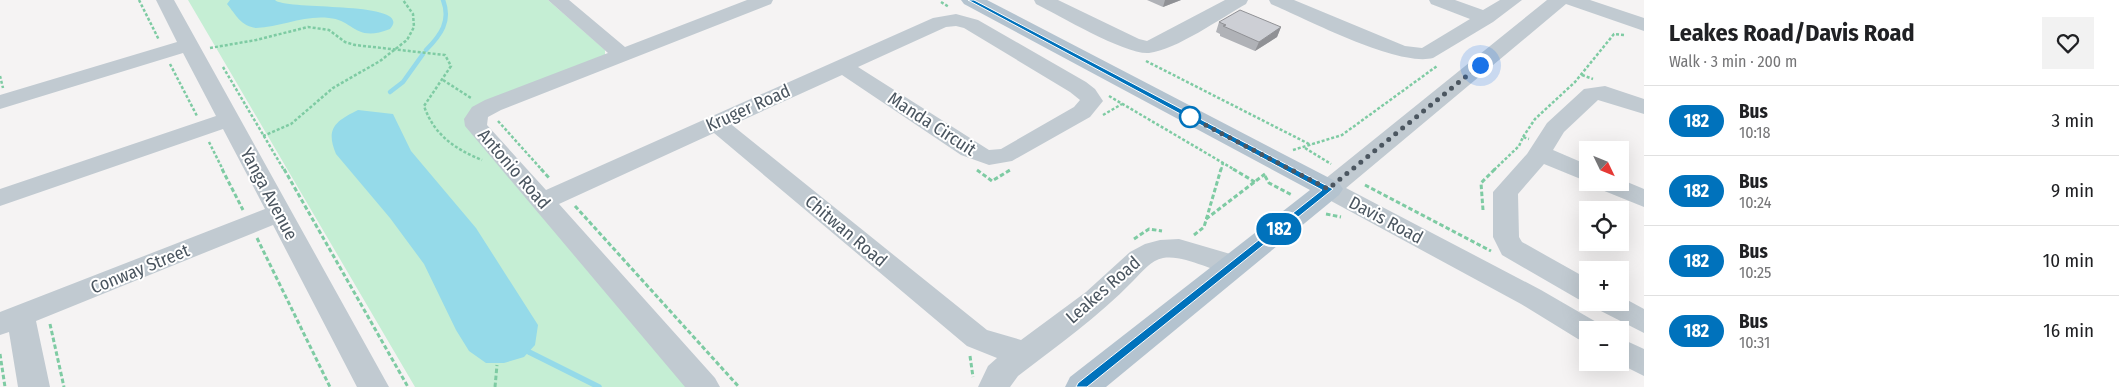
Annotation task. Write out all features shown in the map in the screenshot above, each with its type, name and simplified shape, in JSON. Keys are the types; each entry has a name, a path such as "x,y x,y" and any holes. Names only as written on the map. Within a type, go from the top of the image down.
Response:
{"main road":[{"name":"Davis Road","path":"971,0 1328,189"},
{"path":"1082,387 1328,189"}],"street":[{"name":"Yanga Avenue","path":"165,0 203,48 229,119 253,140 279,213 373,387"},
{"path":"557,0 622,54"},
{"path":"1043,0 1145,53 1239,0"},
{"path":"1278,0 1394,48 1415,54 1426,54 1434,50 1513,0"},
{"path":"1438,0 1486,18"},
{"path":"1328,189 1559,0"},
{"path":"1572,0 1639,30"},
{"name":"Antonio Road","path":"704,387 476,126 477,115 493,105 758,1"},
{"name":"Kruger Road","path":"542,202 940,22 956,19"},
{"name":"Manda Circuit","path":"843,66 969,150 986,158 997,159 1009,154 1082,112 1091,104 1090,98 1078,87 974,26 956,19"},
{"path":"0,102 166,52 203,48"},
{"path":"1579,287 1521,256 1509,244 1506,237 1504,192 1532,145 1555,128 1592,94 1605,93 1644,107"},
{"path":"0,198 229,119"},
{"name":"Chitwan Road","path":"716,123 977,338 999,347 1026,353"},
{"path":"1532,145 1579,169"},
{"name":"Davis Road","path":"1328,189 1531,297 1579,326"},
{"path":"1626,191 1644,199"},
{"name":"Conway Street","path":"23,320 279,213"},
{"name":"Leakes Road","path":"996,381 1026,353 1091,305 1131,266 1152,251 1160,249 1188,250 1234,265"},
{"path":"1624,311 1644,322"},
{"path":"23,320 34,387"},
{"name":"Chitwan Road","path":"977,338 996,381"},
{"path":"1629,355 1644,364"}],"path":[{"path":"139,0 330,387"},
{"path":"253,140 294,123 330,90 376,65 397,50 408,38 414,21 411,9 403,0"},
{"path":"203,48 256,40 308,28 328,30 345,42 355,46 445,55 451,66 443,80 428,98 424,106 426,115 439,134 456,149 490,163 484,156"},
{"path":"1532,145 1531,122 1582,75 1598,52 1614,34 1639,30"},
{"path":"1145,53 1311,145"},
{"path":"1206,219 1292,151 1342,135 1444,61"},
{"path":"221,64 253,140 408,387"},
{"path":"443,80 476,101"},
{"path":"1365,185 1486,248"},
{"path":"23,320 64,387"},
{"path":"0,354 5,387"},
{"path":"495,387 498,365"}],"green space":[{"path":"188,0 548,0 605,50 605,55 472,110 690,387 415,387"}],"water":[{"path":"230,0 275,0 301,5 368,10 384,14 393,20 390,29 378,33 362,32 329,18 311,18 256,28 246,25 239,19 227,4"},
{"path":"358,110 393,114 411,151 476,228 538,325 535,345 524,357 504,363 486,363 469,351 456,330 424,264 390,218 336,154 332,138 335,126 338,122"}],"building":[{"path":"1240,10 1281,27 1259,42 1223,26 1226,25 1219,22"}],"waterway":[{"path":"426,50 436,39 443,27 446,15 443,0"},
{"path":"390,92 403,82 423,54"},
{"path":"529,352 599,387"}],"bus line":[{"name":"182","path":"971,0 1094,67 1328,189 1082,387"}],"route":[{"path":"1190,117 1328,189 1480,65"}]}
